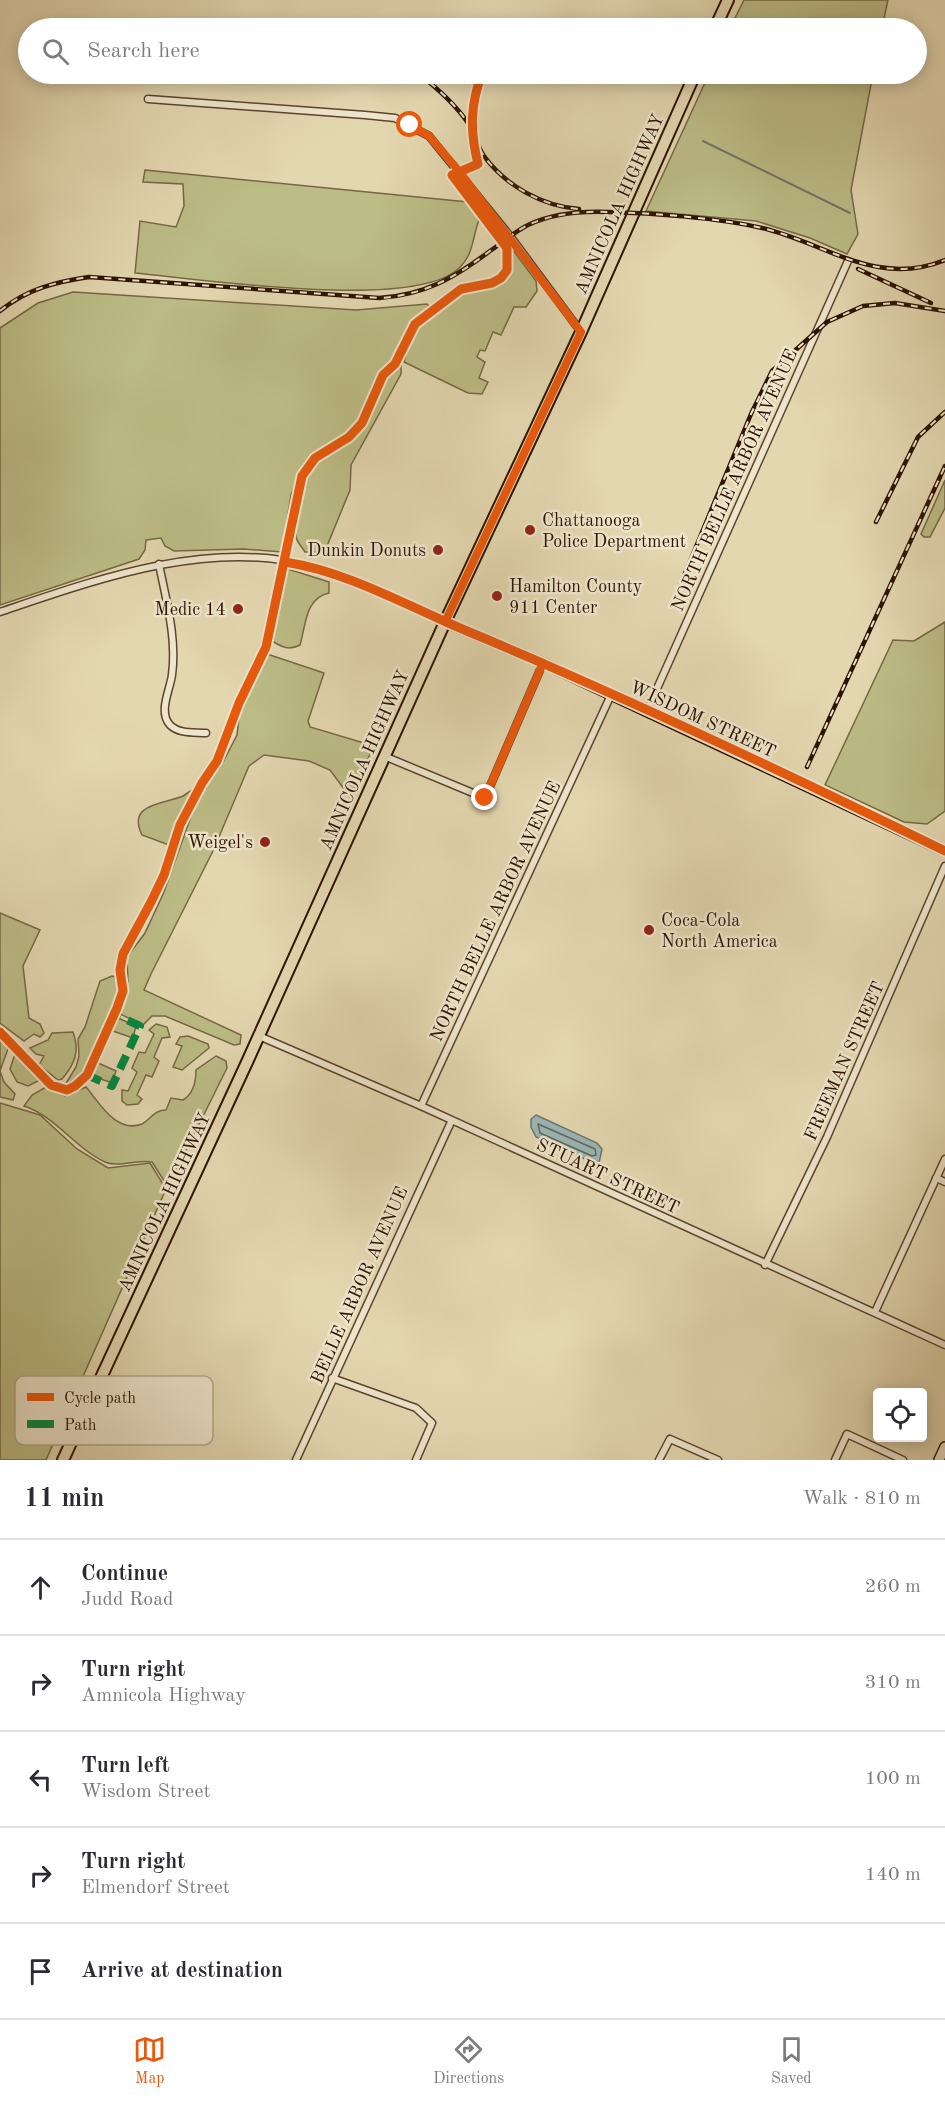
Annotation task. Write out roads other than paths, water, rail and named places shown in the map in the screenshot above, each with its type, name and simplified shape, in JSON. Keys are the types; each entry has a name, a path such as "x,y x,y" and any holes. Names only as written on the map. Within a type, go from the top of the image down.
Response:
{"main road":[{"path":"720,18 728,0"},
{"name":"AMNICOLA HIGHWAY","path":"102,1376 259,1036 445,622 581,332 691,84"},
{"name":"AMNICOLA HIGHWAY","path":"63,1460 70,1445"}],"street":[{"path":"148,99 365,115 395,118 410,125 429,136 458,170 581,332"},
{"name":"NORTH BELLE ARBOR AVENUE","path":"647,711 848,261"},
{"path":"0,612 121,573 159,564 247,557 310,566 380,593 445,622"},
{"path":"159,564 173,635 172,674 164,710 169,724 180,731 206,733"},
{"name":"WISDOM STREET","path":"445,622 543,663 945,851"},
{"path":"384,756 485,798 543,663"},
{"name":"NORTH BELLE ARBOR AVENUE","path":"421,1106 611,695"},
{"name":"FREEMAN STREET","path":"765,1265 827,1137 945,866"},
{"name":"STUART STREET","path":"259,1036 421,1106 451,1122 945,1345"},
{"name":"BELLE ARBOR AVENUE","path":"296,1460 451,1122"},
{"path":"874,1312 945,1159"},
{"path":"936,1178 945,1182"},
{"path":"332,1378 416,1408 432,1423 416,1460"},
{"path":"835,1460 847,1434 903,1460"},
{"path":"658,1460 670,1439 718,1460"},
{"path":"939,1460 945,1447"}],"water":[{"path":"536,1115 597,1143 602,1149 599,1163 596,1164 536,1137 531,1127 531,1119"}],"waterway":[{"path":"703,141 850,213"}],"railway":[{"path":"431,84 463,116 484,156 503,177 538,199 579,209"},
{"path":"0,311 31,292 65,281 89,277 379,298 395,296 425,289 451,277 513,234 537,221 588,212 665,215 745,224 785,235 852,260 896,269 920,267 945,260"},
{"path":"858,269 931,303"},
{"path":"681,583 751,414 772,371 827,322 863,306 895,303 945,311"},
{"path":"876,522 918,437 945,412"},
{"path":"807,767 945,466"}],"place":[{"name":"Chattanooga Police Department","path":"530,530"},
{"name":"Dunkin Donuts","path":"438,550"},
{"name":"Hamilton County 911 Center","path":"497,596"},
{"name":"Medic 14","path":"238,609"},
{"name":"Weigel's","path":"265,842"},
{"name":"Coca-Cola North America","path":"649,930"}]}
